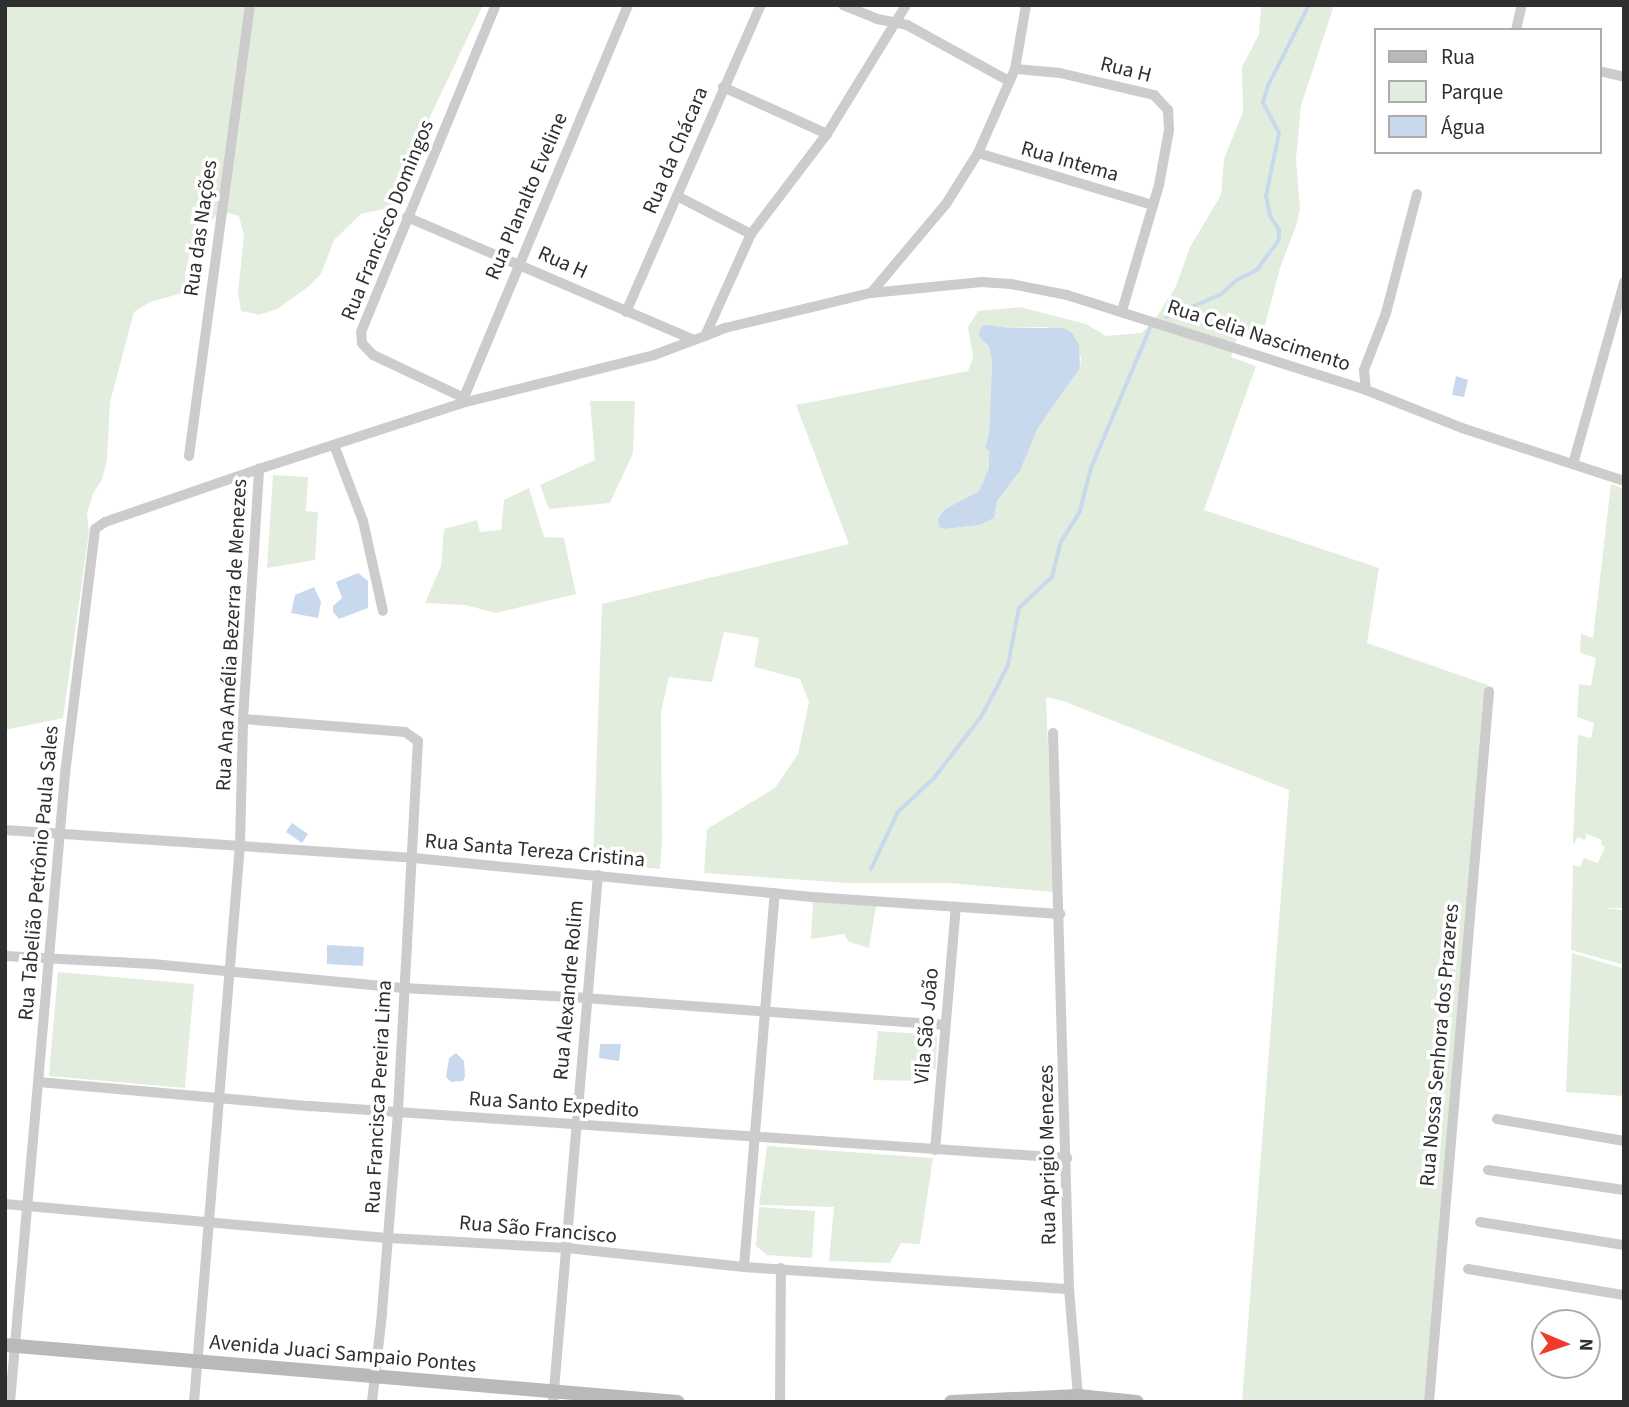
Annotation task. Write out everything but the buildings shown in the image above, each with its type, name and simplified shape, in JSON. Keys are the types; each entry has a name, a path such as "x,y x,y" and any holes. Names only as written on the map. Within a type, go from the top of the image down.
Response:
{"main road":[{"name":"Avenida Juaci Sampaio Pontes","path":"10,1345 374,1376 553,1397 678,1402"},
{"path":"951,1402 1078,1396 1137,1402"}],"street":[{"name":"Rua das Nações","path":"189,456 250,5"},
{"name":"Rua Francisco Domingos","path":"462,400 377,358 362,343 361,332 496,5"},
{"name":"Rua Planalto Eveline","path":"462,400 628,5"},
{"name":"Rua da Chácara","path":"626,312 761,5"},
{"path":"843,5 877,19 907,25 1009,81"},
{"path":"705,336 751,234 827,134 861,83 894,21 906,5"},
{"path":"872,293 946,204 978,153 1015,69 1027,5"},
{"path":"1516,28 1522,5"},
{"name":"Rua H","path":"1015,69 1060,72 1154,95 1162,100 1168,110 1169,130 1152,205"},
{"path":"1601,71 1624,77"},
{"path":"723,87 827,134"},
{"name":"Rua Intema","path":"978,153 1152,205"},
{"path":"1366,390 1364,370 1386,313 1417,194"},
{"path":"677,197 751,234"},
{"path":"1122,311 1152,205"},
{"name":"Rua H","path":"407,217 694,340"},
{"name":"Rua Celia Nascimento","path":"705,336 725,328 872,293 981,282 1011,284 1122,311 1366,390 1462,428 1624,481"},
{"path":"1573,464 1624,282"},
{"name":"Rua Ana Amélia Bezerra de Menezes","path":"194,1402 240,845 243,719 259,469 462,400 653,355 705,336"},
{"path":"334,445 371,548 383,611"},
{"name":"Rua Tabelião Petrônio Paula Sales","path":"10,1402 10,1345 28,1206 60,832 95,530 106,522 259,469"},
{"name":"Rua Nossa Senhora dos Prazeres","path":"1429,1402 1489,692"},
{"name":"Rua Francisca Pereira Lima","path":"243,719 410,733 419,747 414,858 403,988 398,1113 389,1238 372,1402"},
{"name":"Rua Aprigio Menezes","path":"1053,733 1068,1158 1069,1289 1078,1396"},
{"name":"Rua Santa Tereza Cristina","path":"5,830 414,858 775,893 1060,914"},
{"name":"Rua Alexandre Rolim","path":"553,1397 585,998 598,875"},
{"path":"744,1267 757,1137 775,893"},
{"name":"Vila São João","path":"935,1150 956,906"},
{"path":"5,956 229,970 403,988 585,998 945,1025"},
{"name":"Rua Santo Expedito","path":"39,1082 398,1113 1068,1158"},
{"path":"1497,1119 1624,1141"},
{"path":"1489,1170 1624,1190"},
{"name":"Rua São Francisco","path":"5,1204 389,1238 567,1248 744,1267 1069,1289"},
{"path":"1480,1222 1624,1245"},
{"path":"780,1402 781,1268"},
{"path":"1468,1269 1624,1295"}],"green space":[{"path":"5,5 483,5 429,119 397,206 361,214 334,240 321,274 308,287 277,309 259,315 241,311 238,292 244,236 239,216 221,211 193,239 185,274 186,292 150,302 134,312 110,402 107,460 87,513 89,532 63,718 5,730"},
{"path":"1261,5 1334,5 1301,106 1296,159 1300,210 1296,226 1280,268 1264,329 1242,332 1236,341 1231,357 1256,366 1204,510 1379,568 1367,643 1488,685 1427,1402 1242,1402 1289,790 1063,701 1046,697 1054,892 949,883 846,883 704,873 707,829 775,788 798,754 809,702 800,679 754,667 759,638 724,632 712,682 669,677 661,712 660,869 593,863 602,604 849,544 796,405 968,371 973,357 968,327 978,311 1020,307 1086,324 1106,336 1141,333 1152,324 1176,286 1190,247 1221,195 1224,159 1243,112 1242,67 1259,34","holes":["990,325 1009,328 1047,327 1081,356 1080,368 1038,428 1020,471 997,501 994,518 980,525 945,529 938,519 945,509 979,491 989,468 989,452 985,448 989,432 992,361 989,347 978,335"]},
{"path":"590,401 635,401 633,453 610,503 549,509 540,485 595,460"},
{"path":"273,475 308,477 306,511 318,512 315,560 267,568"},
{"path":"1611,484 1624,489 1624,908 1604,908 1624,910 1624,965 1571,950 1573,865 1580,867 1584,858 1598,863 1605,847 1601,845 1602,840 1587,834 1585,840 1577,837 1574,845 1573,840 1578,735 1591,738 1594,723 1577,717 1579,684 1591,686 1596,658 1580,653 1581,634 1593,638"},
{"path":"529,488 544,537 564,538 576,594 495,613 466,605 425,603 441,566 444,529 477,520 480,532 501,530 504,500"},
{"path":"813,900 876,906 869,948 849,942 844,934 811,939"},
{"path":"1572,953 1622,968 1624,1096 1566,1092"},
{"path":"58,972 194,984 185,1088 49,1076"},
{"path":"878,1031 937,1035 936,1069 923,1069 916,1081 873,1080"},
{"path":"767,1146 933,1158 920,1244 901,1243 890,1263 829,1261 834,1207 759,1205"},
{"path":"759,1207 815,1211 812,1258 767,1255 756,1246"}],"water":[{"path":"982,326 1009,328 1064,328 1072,333 1079,345 1080,368 1038,428 1020,471 997,501 994,518 980,525 945,529 939,527 938,519 945,509 979,491 989,468 989,452 985,448 989,432 992,361 989,347 978,335"},
{"path":"1456,376 1468,380 1464,397 1452,395"},
{"path":"358,573 368,581 368,608 339,619 333,612 333,606 342,598 336,582"},
{"path":"314,587 321,602 318,618 291,613 295,595"},
{"path":"292,823 308,834 302,843 286,832"},
{"path":"327,945 364,947 363,966 327,964"},
{"path":"600,1044 621,1044 619,1061 599,1058"},
{"path":"456,1053 464,1061 465,1076 463,1081 451,1082 446,1077 449,1058"}],"waterway":[{"path":"1167,317 1220,295 1237,280 1257,270 1279,240 1279,230 1270,216 1266,196 1279,133 1263,103 1268,86 1309,5"},
{"path":"871,869 898,812 934,778 981,717 995,691 1008,665 1019,608 1052,577 1061,542 1080,511 1091,468 1150,328"}]}
